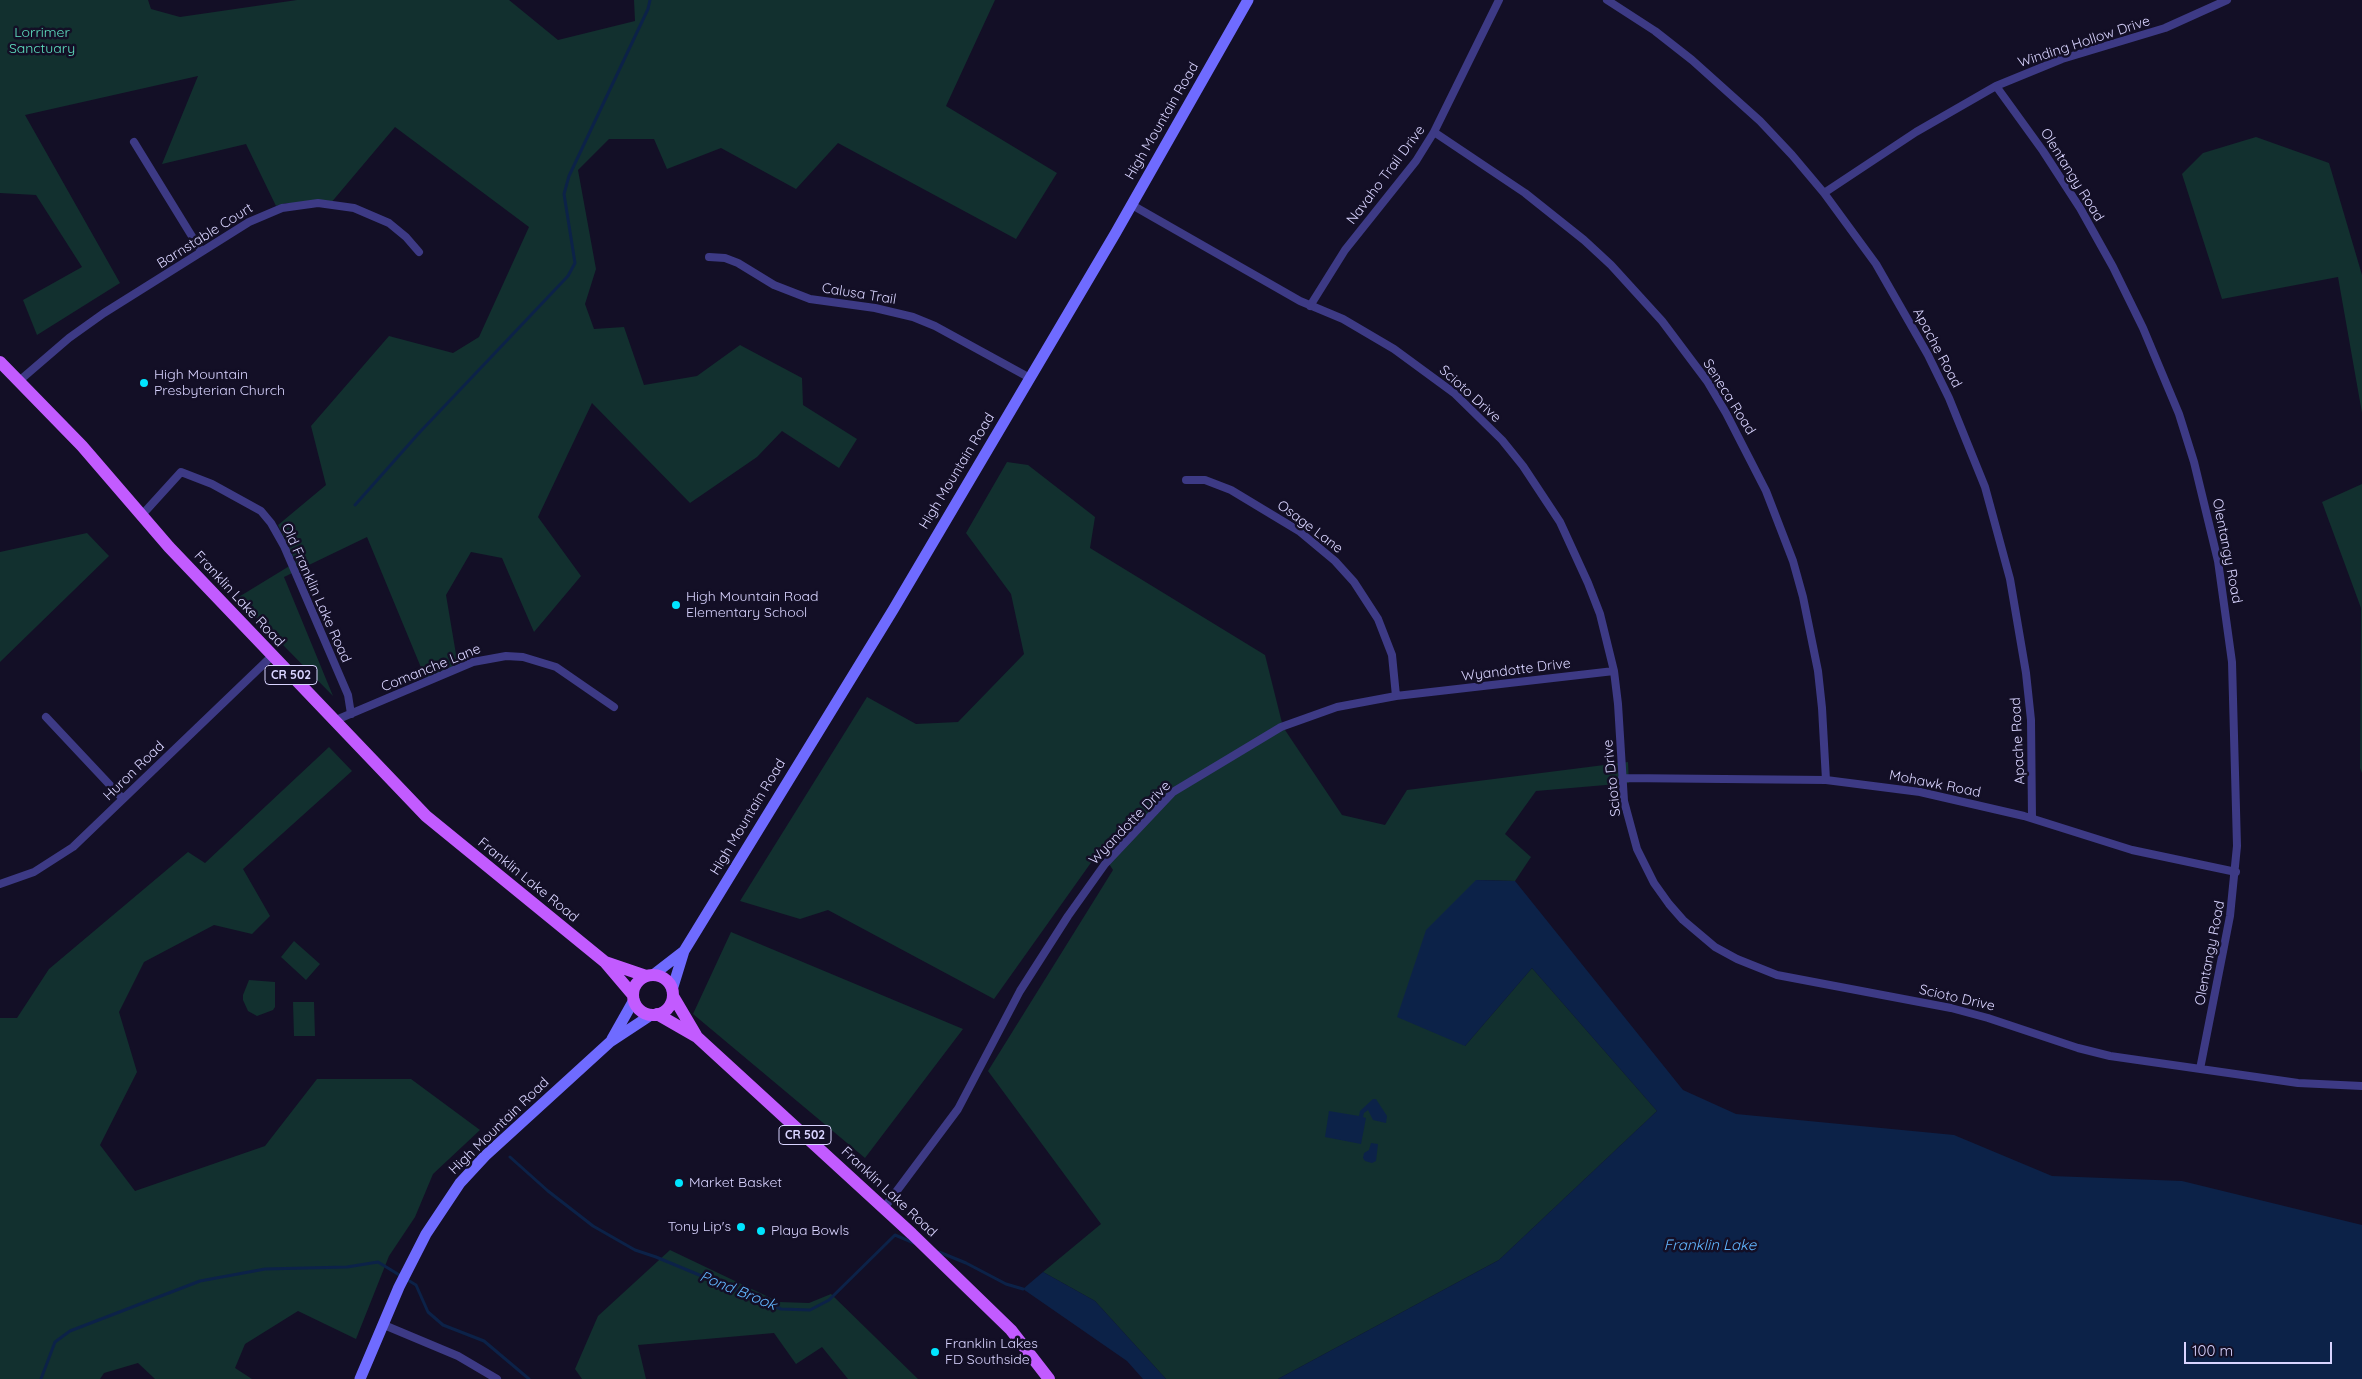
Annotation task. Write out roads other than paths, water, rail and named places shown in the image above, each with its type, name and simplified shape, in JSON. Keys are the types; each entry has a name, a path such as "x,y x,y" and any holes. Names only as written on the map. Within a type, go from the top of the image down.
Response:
{"main road":[{"name":"High Mountain Road","path":"673,993 684,951 893,610 1132,205 1248,0"},
{"name":"Franklin Lake Road","path":"0,362 82,446 141,516 272,656 439,827 605,962 634,998"},
{"name":"High Mountain Road","path":"649,975 684,951"},
{"name":"Franklin Lake Road","path":"605,962 649,975"},
{"name":"CR 502","path":"649,975 665,979 673,993"},
{"path":"634,998 636,984 649,975"},
{"name":"Franklin Lake Road","path":"673,993 697,1037"},
{"path":"654,1014 668,1008 673,993"},
{"name":"High Mountain Road","path":"610,1042 634,998"},
{"name":"CR 502","path":"634,998 639,1009 654,1014"},
{"name":"High Mountain Road","path":"360,1379 399,1287 426,1234 443,1207 472,1169 610,1042 654,1014"},
{"name":"Franklin Lake Road","path":"654,1014 697,1037 884,1208 1011,1330 1049,1379"}],"street":[{"name":"Navaho Trail Drive","path":"1310,306 1345,250 1416,161 1434,132 1499,0"},
{"name":"Apache Road","path":"1607,0 1655,31 1727,90 1780,142 1824,192 1876,264 1928,355 1949,398 1985,487 2010,578 2026,673 2033,768 2032,818"},
{"name":"Winding Hollow Drive","path":"1824,192 1916,132 1996,86 2062,59 2165,28 2227,0"},
{"name":"Olentangy Road","path":"1996,86 2048,160 2113,267 2160,367 2194,462 2218,561 2231,653 2237,822 2236,872 2230,916 2200,1069"},
{"name":"Seneca Road","path":"1434,132 1525,193 1611,265 1668,328 1707,381 1726,413 1766,491 1783,535 1803,597 1811,634 1822,708 1826,780"},
{"path":"134,142 201,251"},
{"name":"Barnstable Court","path":"19,381 69,338 104,312 166,276 201,251 266,213 299,205 318,203 354,208 372,214 389,223 406,237 419,252"},
{"name":"Scioto Drive","path":"1132,205 1310,306 1343,319 1427,372 1466,405 1502,440 1542,494 1575,552 1600,614 1614,671 1618,704 1622,778 1630,827 1637,849 1654,883 1669,904 1693,930 1716,947 1737,959 1777,974 1960,1010 2070,1046 2110,1056 2298,1083 2362,1086"},
{"name":"Calusa Trail","path":"709,257 725,258 738,263 774,285 810,299 875,308 935,326 1030,378"},
{"name":"Old Franklin Lake Road","path":"141,516 181,472 212,484 261,511 271,523 284,546 348,695 351,714"},
{"name":"Osage Lane","path":"1186,480 1205,480 1231,490 1299,531 1335,561 1354,582 1378,618 1392,655 1396,696"},
{"name":"Huron Road","path":"0,884 34,872 54,861 73,847 272,656"},
{"name":"Comanche Lane","path":"336,720 474,662 506,656 523,657 556,667 614,706"},
{"name":"Wyandotte Drive","path":"884,1208 958,1108 1020,991 1068,916 1105,864 1172,792 1281,727 1337,707 1396,696 1614,671"},
{"path":"46,717 123,799"},
{"name":"Mohawk Road","path":"1622,778 1826,780 1920,792 2032,818 2132,850 2236,872"},
{"path":"384,1325 463,1358 497,1379"}],"water":[{"name":"Franklin Lake","path":"1476,880 1515,881 1683,1090 1736,1114 1954,1135 2052,1176 2182,1181 2362,1225 2362,1379 1278,1379 1499,1260 1657,1111 1532,968 1465,1046 1397,1017 1426,930"},
{"path":"1373,1099 1376,1099 1387,1116 1386,1123 1373,1120 1368,1110 1364,1113 1363,1117 1366,1118 1361,1144 1325,1137 1329,1111 1359,1116 1360,1111"},
{"path":"1371,1143 1378,1144 1376,1161 1372,1163 1365,1161 1363,1158 1364,1153 1369,1150"},
{"path":"1043,1272 1095,1301 1166,1379 1143,1379 1127,1361 1023,1289"}],"waterway":[{"path":"355,505 419,433 568,276 575,263 564,194 569,176 648,9 650,0"},
{"name":"Pond Brook","path":"510,1157 548,1191 593,1226 635,1250 781,1309 810,1310 829,1300 895,1235 914,1243"},
{"name":"Pond Brook","path":"939,1252 966,1263 1006,1284 1023,1289"},
{"path":"41,1379 55,1342 70,1331 200,1281 265,1269 347,1267 378,1262 401,1276"},
{"path":"406,1279 416,1285 428,1312 443,1325 484,1341 529,1379"}],"place":[{"name":"High Mountain Presbyterian Church","path":"144,383"},
{"name":"High Mountain Road Elementary School","path":"676,605"},
{"name":"Market Basket","path":"679,1183"},
{"name":"Tony Lip's","path":"741,1227"},
{"name":"Playa Bowls","path":"761,1231"},
{"name":"Franklin Lakes FD Southside","path":"935,1352"}],"park label":[{"name":"Lorrimer Sanctuary","path":"42,42"}]}
